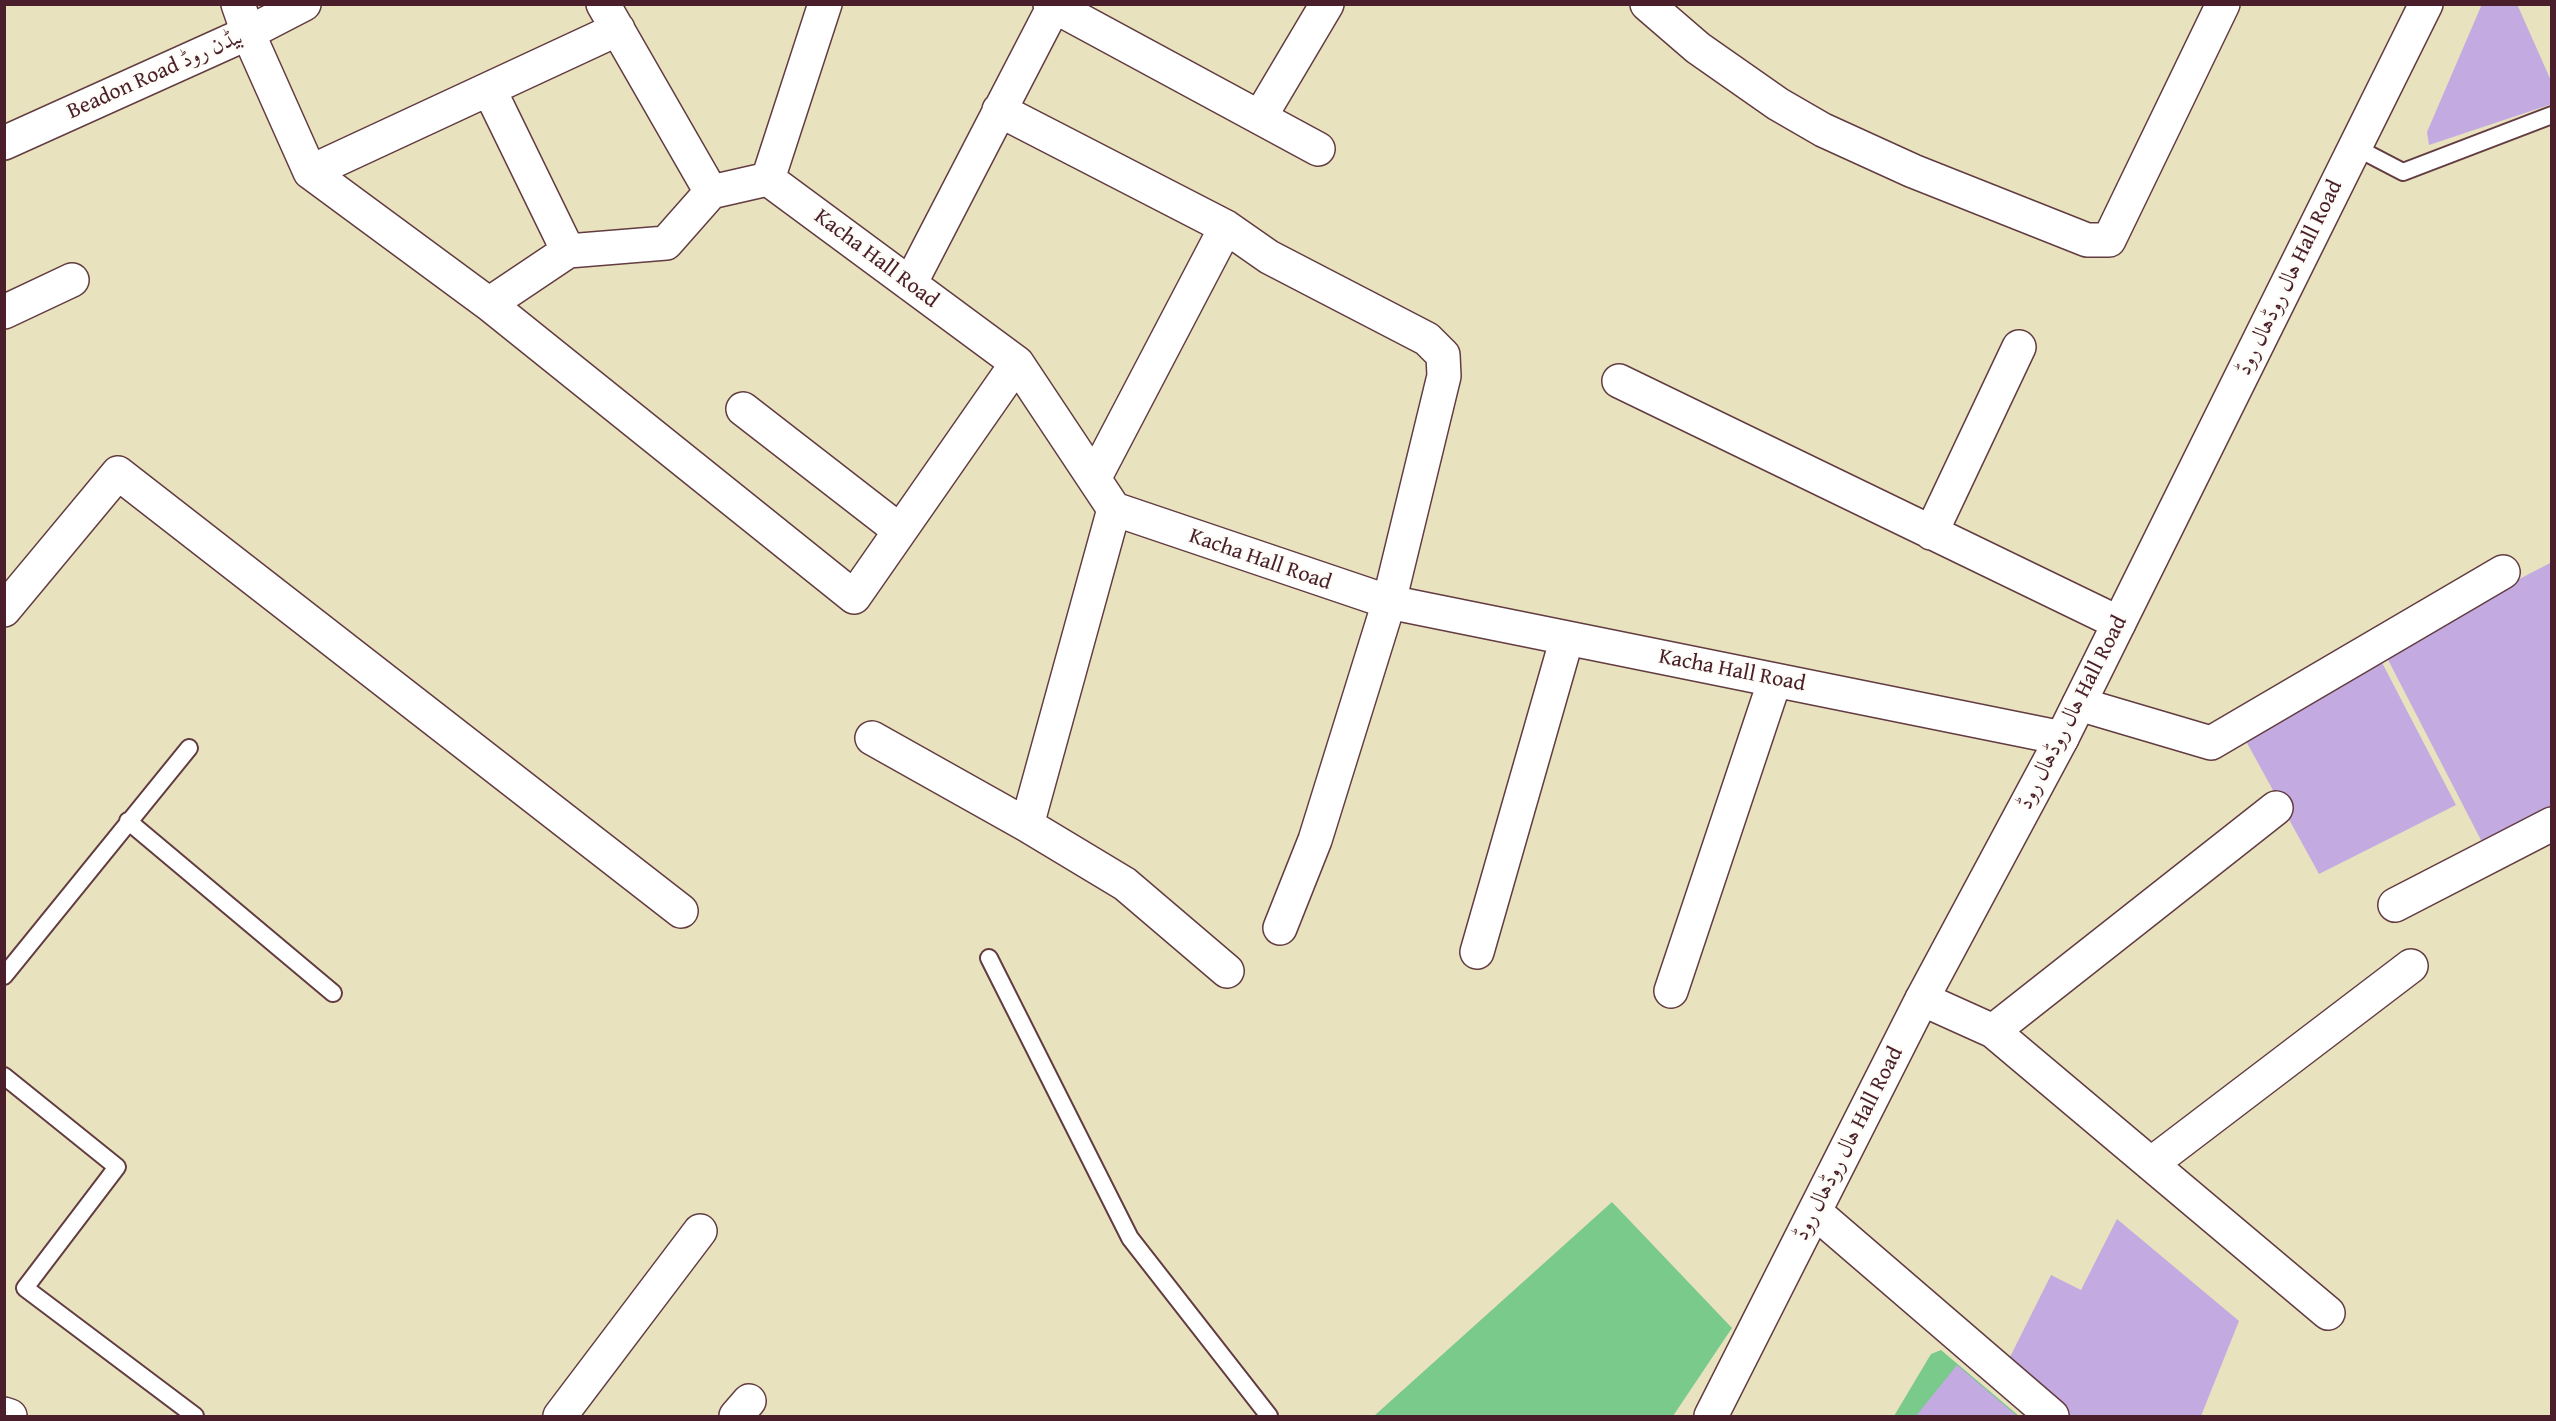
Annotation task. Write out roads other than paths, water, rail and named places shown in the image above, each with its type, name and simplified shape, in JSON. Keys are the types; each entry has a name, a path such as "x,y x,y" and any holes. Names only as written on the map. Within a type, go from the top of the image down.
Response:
{"street":[{"name":"Beadon Road بیڈن روڈ","path":"4,143 243,19 304,4"},
{"path":"489,304 568,251 666,243 711,192 768,179 825,4"},
{"path":"1260,117 1327,4"},
{"path":"1647,4 1698,48 1778,104 1823,130 1913,171 2087,240 2109,240 2223,4"},
{"name":"ہال روڈہال روڈ Hall Road","path":"1711,1416 1922,999 2062,738 2426,4"},
{"path":"910,284 1053,5 1318,149"},
{"path":"310,172 489,89 610,17 711,192"},
{"path":"243,19 310,172 489,304 854,597 1017,363"},
{"path":"489,89 568,251"},
{"path":"999,110 1226,227 1269,257 1427,339 1443,355 1444,376 1389,602 1315,840 1280,928"},
{"name":"Kacha Hall Road","path":"768,179 1017,363 1114,509 1389,602 2062,738"},
{"path":"1094,479 1226,227"},
{"path":"4,312 72,280"},
{"path":"1931,532 2019,347"},
{"path":"1619,381 2119,623"},
{"path":"743,409 899,530"},
{"path":"4,610 118,473 681,911"},
{"path":"1027,825 1114,509"},
{"path":"2079,704 2211,743 2503,572"},
{"path":"1477,952 1567,638"},
{"path":"1671,991 1775,680"},
{"path":"872,738 1027,825 1125,884 1227,971"},
{"path":"1993,1031 2277,808"},
{"path":"2395,905 2552,824"},
{"path":"2151,1164 2410,966"},
{"path":"1922,999 1993,1031 2328,1313"},
{"path":"1815,1212 2052,1416"},
{"path":"561,1416 700,1231"},
{"path":"4,1414 10,1416"}],"lane":[{"path":"2355,147 2403,172 2552,115"},
{"path":"4,976 189,748"},
{"path":"128,821 333,993"},
{"path":"989,958 1130,1238 1269,1416"},
{"path":"4,1076 117,1167 25,1288 195,1416"}]}
